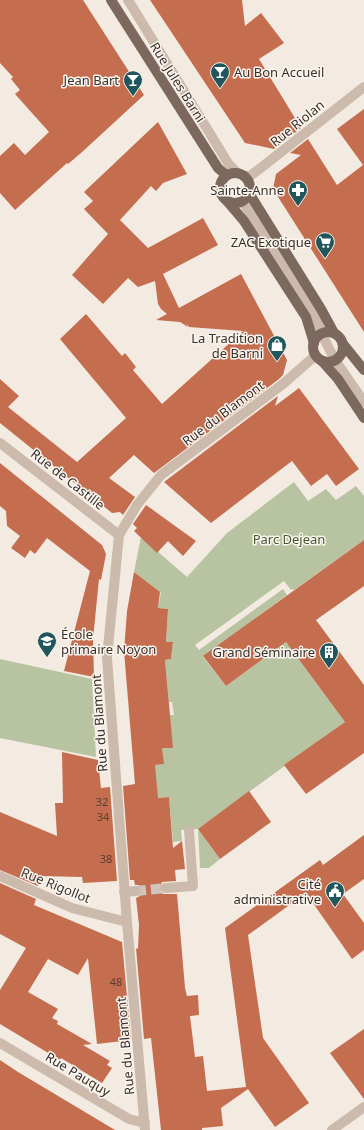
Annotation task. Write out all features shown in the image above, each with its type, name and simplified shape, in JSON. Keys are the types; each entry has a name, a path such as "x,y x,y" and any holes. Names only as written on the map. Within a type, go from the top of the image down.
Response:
{"main road":[{"name":"Rue Jules Barni","path":"111,0 218,168 226,175"},
{"path":"227,201 236,203 246,197 249,184 241,174 226,175 221,182 221,195 244,221 306,317 314,343 314,349 319,358 338,379 364,418"},
{"path":"246,197 321,309 334,333 341,339 343,344 364,370"},
{"path":"314,343 321,333 334,333"},
{"path":"319,358 328,362 335,360 341,355 343,344"}],"street":[{"path":"128,0 228,163 241,174"},
{"name":"Rue Riolan","path":"241,174 250,176 364,87"},
{"path":"246,197 246,206 314,313 321,333 335,360 364,402"},
{"name":"Rue du Blamont","path":"145,1126 124,892 107,658 119,535 138,505 161,475 319,358"},
{"name":"Rue de Castille","path":"0,443 119,535"},
{"path":"165,888 193,886 189,830"},
{"name":"Rue Rigollot","path":"0,876 72,908 127,922"},
{"path":"124,892 136,891"},
{"name":"Rue Pauquy","path":"0,1043 129,1119 145,1126"},
{"path":"332,1130 364,1107"}],"green space":[{"name":"Parc Dejean","path":"294,482 308,501 326,489 336,500 356,486 364,496 364,540 294,590 291,590 284,581 195,645 199,650 283,589 287,595 203,657 226,686 286,642 345,722 198,829 181,830 182,841 173,842 169,797 158,798 135,784 134,767 163,764 162,748 173,748 169,715 174,715 172,702 169,702 165,660 171,659 173,643 166,642 168,609 158,608 161,593 134,572 141,537 187,577 227,533"},
{"path":"0,659 92,679 96,757 0,738"},
{"path":"198,829 220,859 209,868 200,868"}],"building":[{"path":"0,0 83,0 144,95 81,153 68,164 67,163 15,210 0,193 0,156 14,143 25,155 49,132 15,94 20,90 11,79 13,77 0,63"},
{"path":"150,0 242,0 245,26 261,13 284,43 259,59 301,128 274,149 245,143"},
{"path":"364,109 364,332 273,189 276,174 301,155 290,153 308,139 337,185 363,165 337,129"},
{"path":"158,122 187,174 163,183 156,191 151,186 120,220 148,248 203,218 218,245 163,274 179,308 241,274 287,360 283,375 279,379 154,473 134,455 109,478 135,497 123,515 120,512 112,513 0,423 0,379 19,396 8,407 77,462 126,418 60,339 86,314 122,356 125,353 136,367 133,370 162,404 243,331 189,327 186,323 188,327 180,322 156,320 167,314 158,304 155,281 138,287 128,278 103,304 72,275 108,234 84,209 93,201 84,192"},
{"path":"299,388 359,469 336,486 327,474 311,486 292,461 211,523 164,482 278,396 275,406"},
{"path":"0,463 102,545 106,554 101,580 99,579 93,639 94,677 64,671 90,571 47,538 35,554 30,550 25,558 11,548 20,536 7,526 6,511 0,506"},
{"path":"146,505 196,541 183,556 168,541 157,553 134,531 137,528 133,524"},
{"name":"Grand Séminaire","path":"364,540 364,586 316,620 364,685 364,753 306,794 284,765 345,722 286,642 226,686 203,656"},
{"path":"134,572 160,592 158,608 168,609 166,642 173,642 171,659 165,660 173,748 162,748 164,764 155,765 158,798 169,797 173,848 182,841 185,869 175,870 176,881 162,882 159,891 163,894 177,894 185,988 187,996 198,995 199,1015 190,1016 195,1057 203,1056 207,1091 246,1087 225,928 320,860 323,865 364,835 364,879 343,894 364,923 364,950 352,959 306,893 248,935 263,1038 309,1103 275,1127 248,1089 221,1108 223,1126 202,1128 202,1130 161,1130 151,1038 144,1039 136,948 138,949 139,925 136,898 140,896 142,891 139,885 135,885 134,880 130,880 123,786 135,784 124,651 127,611"},
{"path":"62,752 98,760 101,788 110,787 117,881 83,883 82,877 40,876 38,886 0,870 0,812 57,836 55,803 63,803"},
{"path":"249,791 271,822 220,859 198,829"},
{"path":"0,883 36,899 34,905 122,942 131,1040 97,1044 88,958 78,975 48,959 28,992 58,1009 52,1018 58,1021 57,1024 92,1044 83,1045 110,1061 107,1065 112,1068 102,1083 0,1024 0,990 26,948 0,934"},
{"path":"364,1029 364,1099 330,1053"},
{"path":"0,1060 18,1072 115,1130 0,1130"}],"tunnel":[{"path":"136,891 165,888"}],"place":[{"name":"Au Bon Accueil","path":"220,89"},
{"name":"Jean Bart","path":"133,97"},
{"name":"Sainte-Anne","path":"298,207"},
{"name":"ZAC Exotique","path":"325,259"},
{"name":"La Tradition de Barni","path":"277,362"},
{"name":"École primaire Noyon","path":"47,658"},
{"name":"Grand Séminaire","path":"329,669"},
{"name":"Cité administrative","path":"335,908"}]}
